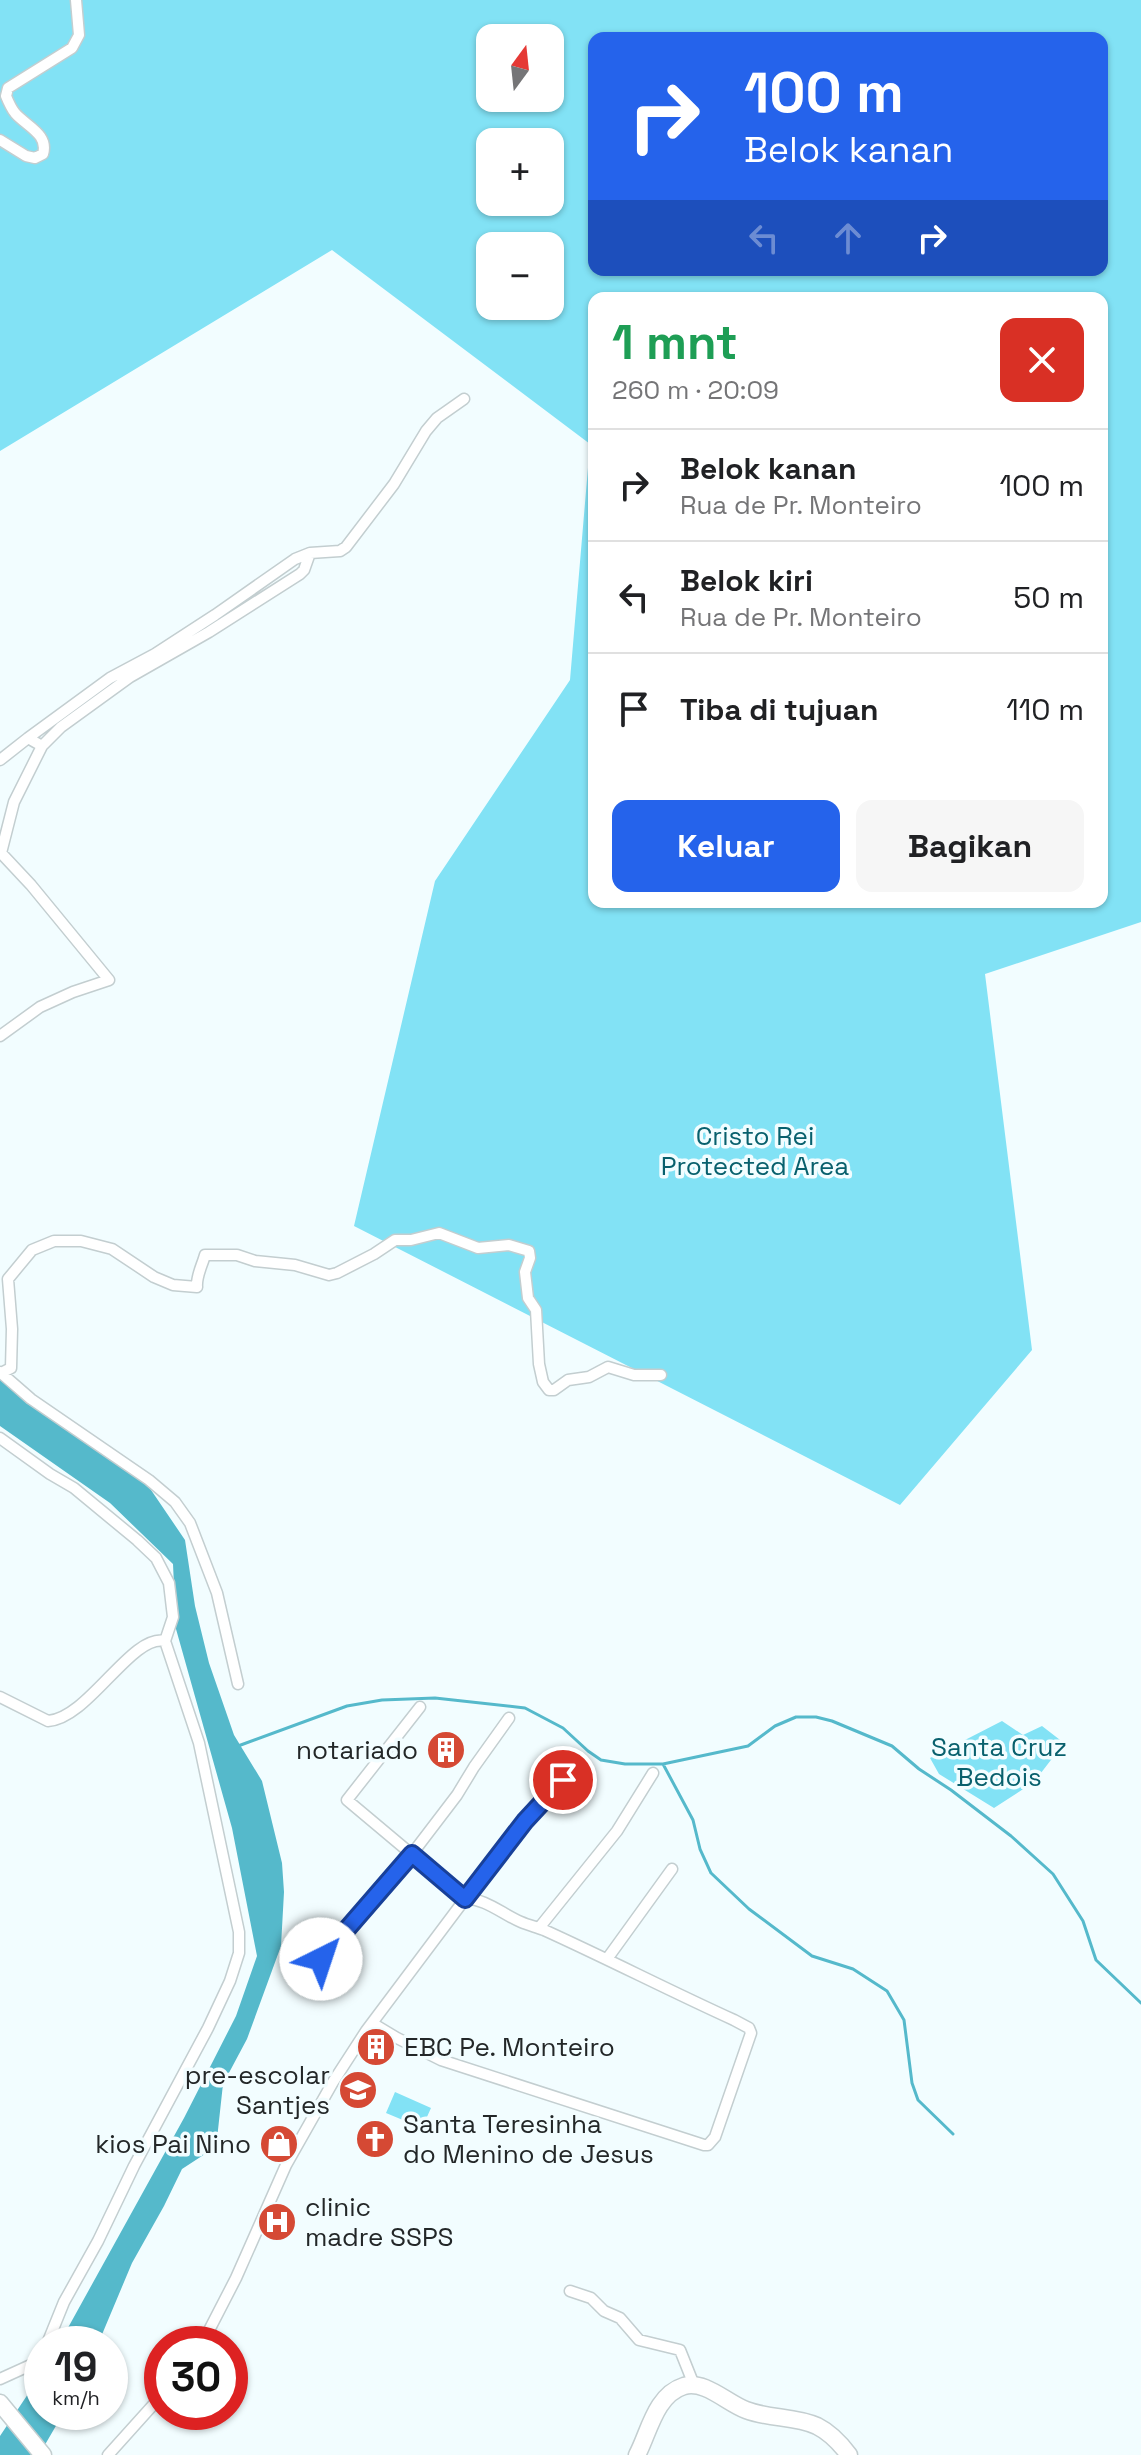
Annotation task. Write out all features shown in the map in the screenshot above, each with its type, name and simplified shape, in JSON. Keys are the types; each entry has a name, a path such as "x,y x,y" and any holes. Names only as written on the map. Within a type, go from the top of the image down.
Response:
{"main road":[{"path":"637,2455 663,2401 684,2386 694,2385 744,2409 819,2427 838,2441 849,2455"},
{"path":"0,2403 43,2455"}],"street":[{"path":"0,140 26,156 35,158 43,154 45,146 42,139 15,113 6,96 8,88 72,48 79,35 76,0"},
{"path":"0,760 110,678 155,654 295,559 310,553 340,551 346,547 394,484 426,431 437,418 464,399"},
{"path":"0,1036 40,1007 109,980 1,853 14,802 42,746 61,727 130,677 209,632 300,574 310,553"},
{"path":"28,738 42,746"},
{"path":"238,1684 217,1593 190,1523 175,1502 149,1480 31,1399 1,1373 11,1368 8,1279 32,1250 54,1241 81,1241 112,1249 154,1277 173,1285 197,1287 196,1278 205,1255 237,1255 255,1261 295,1265 329,1275 374,1254 395,1240 411,1240 439,1233 478,1248 509,1245 529,1251 525,1272 528,1298 536,1310 539,1364 543,1382 549,1390 568,1380 589,1377 608,1367 634,1375 661,1375"},
{"path":"0,1438 74,1488 156,1558 169,1583 173,1617 165,1641 199,1743 239,1932 239,1953 230,1981 208,2028 134,2166 54,2326"},
{"path":"0,1697 48,1721 54,1721 96,1692 142,1646 157,1639 165,1641"},
{"path":"372,2023 441,2060 708,2145 715,2137 751,2033 749,2028 734,2020 607,1959 507,1916 486,1903 473,1898 465,1899 347,1800 420,1707"},
{"path":"321,1959 412,1854 509,1718"},
{"path":"211,2326 286,2165 333,2082 372,2023 525,1821 579,1764"},
{"path":"539,1928 617,1831 653,1773"},
{"path":"607,1959 672,1869"},
{"path":"570,2291 591,2298 604,2311 620,2318 639,2340 680,2350 694,2385"},
{"path":"0,2379 24,2368"},
{"path":"108,2455 144,2415"}],"green space":[{"name":"Cristo Rei Protected Area","path":"0,0 1141,0 1141,922 985,974 1032,1350 900,1505 354,1226 435,881 570,680 588,468 588,908 1108,908 1108,292 588,292 588,442 332,250 0,451"},
{"name":"Santa Cruz Bedois","path":"1002,1721 1023,1735 1042,1726 1064,1743 1034,1782 994,1808 939,1774 930,1758"},
{"path":"395,2092 431,2108 422,2128 386,2113"}],"shaded area":[{"path":"0,1379 39,1411 106,1454 149,1487 185,1540 195,1606 209,1663 234,1735 262,1781 282,1863 281,1946 247,2039 223,2084 217,2139 205,2154 182,2169 132,2263 106,2326 69,2326 184,2118 236,2016 257,1956 232,1828 176,1629 173,1564 110,1503 0,1426"},
{"path":"24,2400 24,2430 54,2430 39,2455 0,2455 0,2436"}],"waterway":[{"path":"238,1746 347,1706 382,1700 435,1698 525,1708 563,1728 601,1760 625,1764 663,1764 748,1746 775,1726 796,1717 832,1721 892,1746 1011,1836 1053,1874 1083,1921 1096,1960 1141,2003"},
{"path":"663,1764 693,1820 700,1849 711,1873 749,1909 812,1956 853,1969 887,1991 904,2020 912,2083 918,2100 953,2134"}],"place":[{"name":"notariado","path":"446,1750"},
{"name":"EBC Pe. Monteiro","path":"376,2047"},
{"name":"pre-escolar Santjes","path":"358,2090"},
{"name":"Santa Teresinha do Menino de Jesus","path":"375,2139"},
{"name":"kios Pai Nino","path":"279,2144"},
{"name":"clinic madre SSPS","path":"277,2222"}],"route":[{"path":"321,1959 412,1854 465,1899 525,1821 563,1780"}]}
